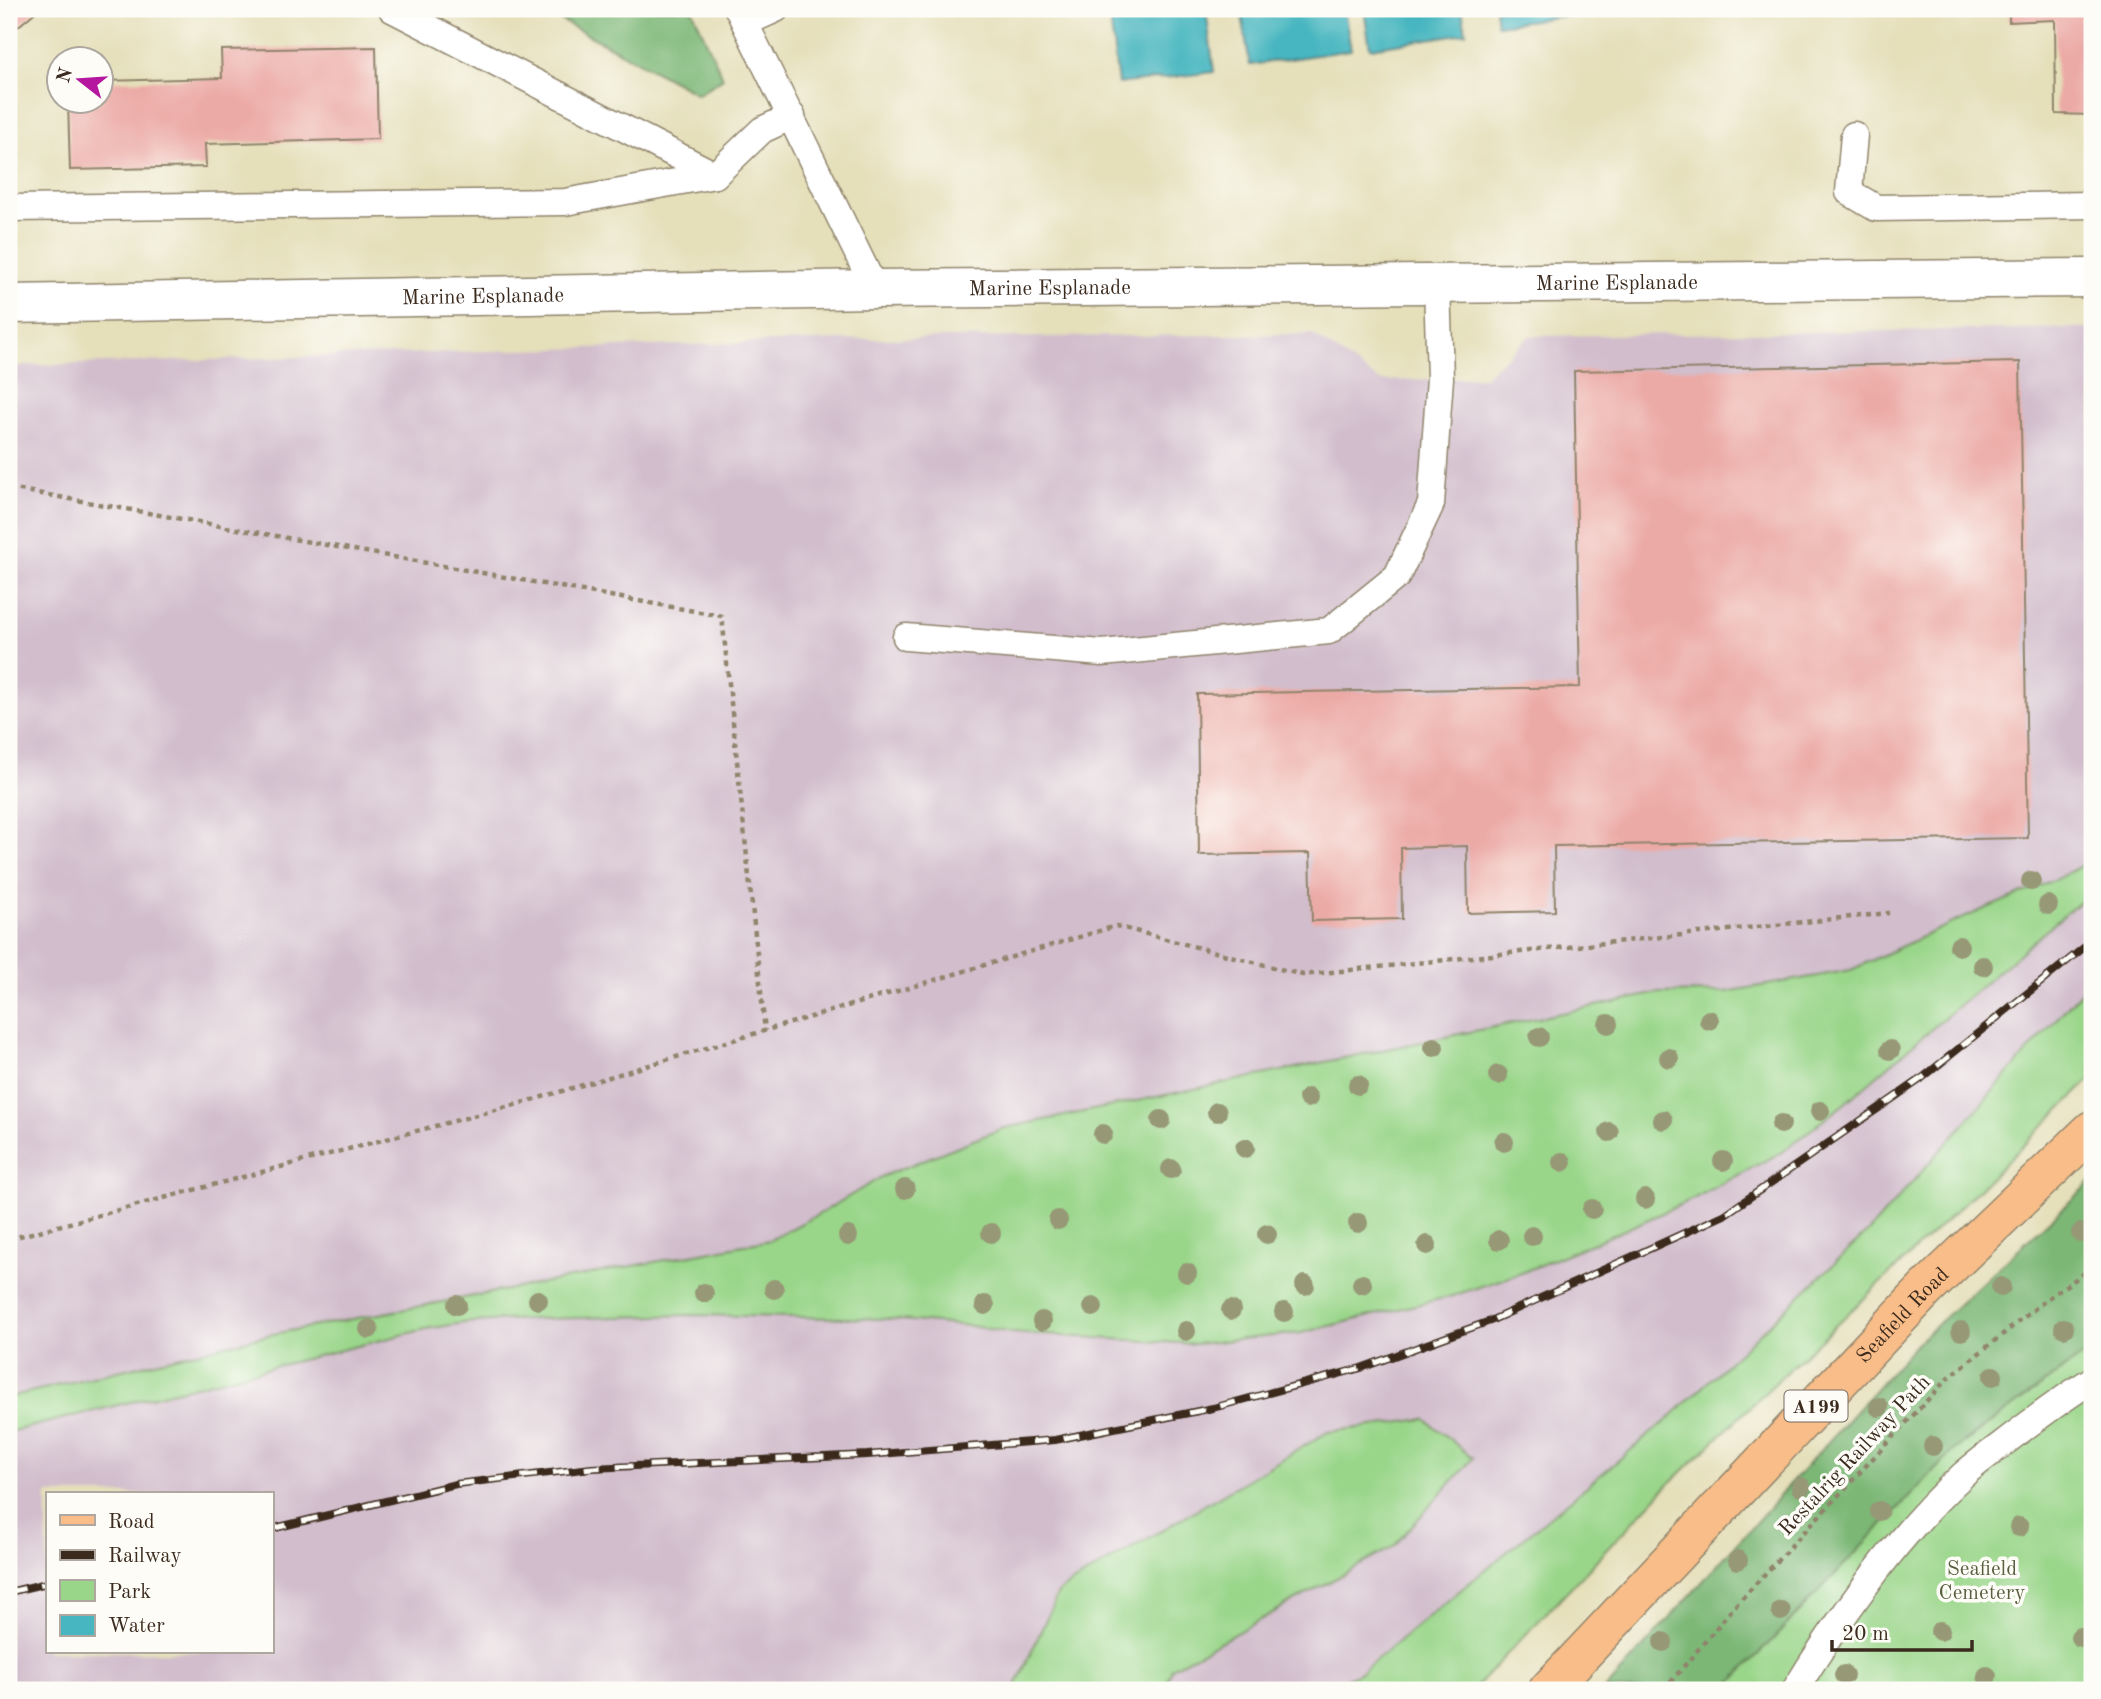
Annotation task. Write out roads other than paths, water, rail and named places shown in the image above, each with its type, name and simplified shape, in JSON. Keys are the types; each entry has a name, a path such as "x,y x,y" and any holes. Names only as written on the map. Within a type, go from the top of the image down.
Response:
{"main road":[{"name":"Seafield Road","path":"1548,1690 1925,1290 2092,1130"}],"street":[{"name":"Marine Esplanade","path":"9,304 875,289 2092,278"}],"lane":[{"path":"392,9 715,174"},
{"path":"776,9 742,16 875,289"},
{"path":"9,208 565,202 715,174 762,130 792,116"},
{"path":"1854,135 1849,192 1876,208 2092,205"},
{"path":"906,637 1101,653 1329,631 1397,576 1431,504 1440,378 1437,285"},
{"path":"1795,1690 1858,1597 1904,1539 1963,1475 2057,1401 2092,1380"}],"water":[{"path":"1109,9 1206,9 1214,72 1118,84"},
{"path":"1241,9 1344,9 1351,50 1250,65"},
{"path":"1364,9 1462,9 1466,33 1370,48"},
{"path":"1495,9 1600,9 1600,11 1497,25"}],"railway":[{"path":"273,1529 456,1484 592,1468 867,1455 1055,1440 1213,1408 1361,1368 1490,1321 1724,1215 1921,1079 2092,941"},
{"path":"9,1592 46,1583"}],"park label":[{"name":"Seafield Cemetery","path":"1982,1580"}]}
